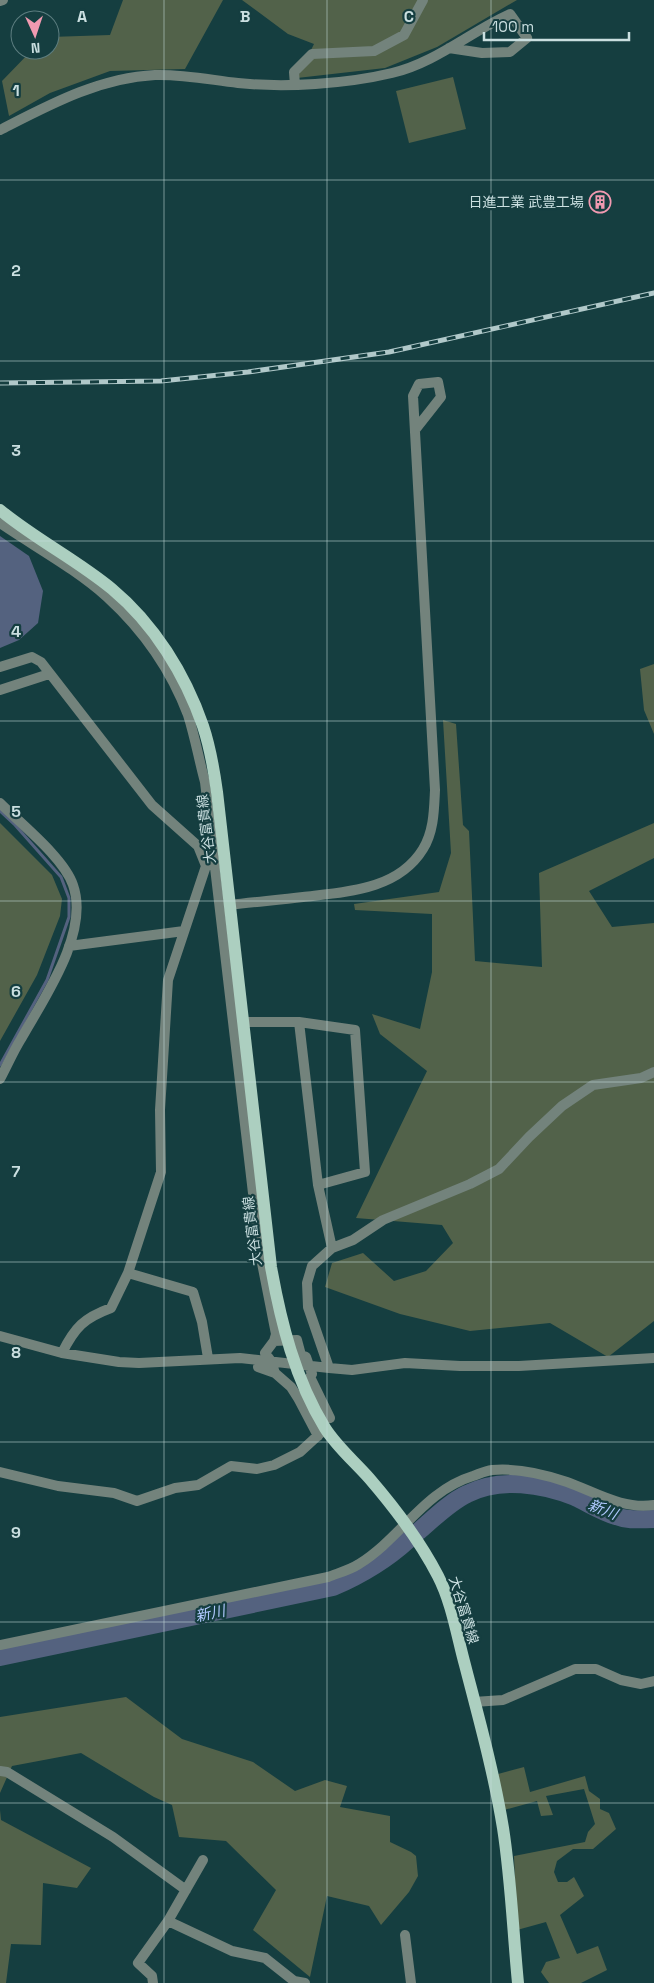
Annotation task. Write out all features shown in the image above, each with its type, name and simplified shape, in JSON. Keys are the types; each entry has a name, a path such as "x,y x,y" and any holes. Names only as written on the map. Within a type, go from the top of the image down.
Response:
{"main road":[{"name":"大谷富貴線","path":"0,510 111,588 140,615 163,646 186,684 203,726 218,792 281,1341 294,1363 303,1386 325,1428 339,1447 369,1478 404,1523 421,1546 439,1578 449,1606 492,1771 503,1830 518,1983"}],"street":[{"path":"295,85 294,72 312,54 374,51 404,35 423,0"},
{"path":"0,130 78,92 123,80 155,75 185,76 240,83 295,85 355,80 392,73 419,64 486,25 510,14 527,38 510,52 482,53 449,48"},
{"path":"230,905 352,891 384,882 405,871 423,849 434,821 435,790 415,430"},
{"path":"0,524 73,572 106,596 120,610 140,631 170,676 188,716 205,782 260,1253 276,1334 281,1341"},
{"path":"0,667 32,657 40,662 152,805 198,846 206,866 168,980 160,1110 161,1172 128,1273 111,1308 92,1315 72,1333 62,1353"},
{"path":"0,690 49,674"},
{"path":"0,803 61,864 73,884 77,907 69,946 53,983 0,1079"},
{"path":"69,946 184,930"},
{"path":"243,1022 299,1022 355,1030 365,1172 318,1185"},
{"path":"299,1022 318,1185 332,1248"},
{"path":"329,1368 308,1307 308,1283 312,1266 332,1248 353,1240 382,1220 470,1184 499,1169 562,1106 593,1086 641,1078 654,1072"},
{"path":"128,1273 194,1292 202,1322 208,1358"},
{"path":"0,1336 62,1353 126,1362 240,1358 352,1370 405,1363 460,1366 519,1366 654,1358"},
{"path":"258,1367 303,1386 312,1374 297,1340 281,1341 265,1353 276,1373"},
{"path":"0,1472 58,1486 114,1493 137,1501 175,1488 198,1485 231,1466 257,1468 274,1465 300,1452 325,1428"},
{"path":"0,1645 328,1577 359,1564 382,1546 428,1501 458,1481 491,1470 521,1471 565,1482 611,1501 644,1506 654,1505"},
{"path":"474,1702 503,1700 575,1669 596,1669 621,1680 641,1684 654,1680"},
{"path":"0,1771 7,1772 114,1837 186,1890"},
{"path":"154,1983 152,1976 138,1963 168,1920 203,1860"},
{"path":"168,1920 232,1950 265,1958 294,1981 305,1983"},
{"path":"405,1936 411,1983"}],"green space":[{"path":"123,0 223,0 185,69 110,71 50,93 9,116 2,81 22,60 60,60 60,37 110,35"},
{"path":"242,0 517,0 437,47 385,68 297,78 314,44 288,34"},
{"path":"453,77 466,129 409,143 396,91"},
{"path":"654,664 654,734 644,710 640,669"},
{"path":"443,720 456,724 463,825 469,831 475,961 542,967 539,873 654,823 654,858 589,891 612,927 654,923 654,1321 608,1357 550,1323 470,1331 400,1314 325,1287 332,1263 363,1253 394,1281 426,1271 453,1243 442,1225 356,1218 427,1071 380,1034 372,1014 420,1029 432,972 432,914 355,910 354,904 439,892 451,853"},
{"path":"0,823 52,875 62,899 60,916 37,975 0,1041"},
{"path":"126,1697 182,1739 253,1762 295,1791 325,1780 347,1786 340,1807 390,1816 390,1842 416,1856 418,1876 409,1892 381,1925 369,1906 327,1896 310,1977 253,1930 276,1890 226,1841 179,1837 172,1805 154,1797 81,1753 12,1766 0,1793 0,1717"},
{"path":"524,1767 530,1792 585,1776 589,1791 600,1799 600,1809 609,1813 616,1829 593,1849 573,1849 557,1861 554,1872 558,1882 567,1882 574,1877 584,1896 560,1915 577,1954 598,1946 607,1970 581,1983 549,1983 541,1972 546,1962 560,1958 546,1922 517,1930 514,1856 585,1842 588,1832 595,1824 584,1789 546,1796 553,1815 541,1816 537,1801 504,1810 498,1774"},
{"path":"0,1810 1,1820 91,1868 77,1888 43,1883 41,1945 11,1944 6,1983 0,1983"}],"water":[{"path":"0,536 29,556 43,591 38,623 19,640 0,648"}],"waterway":[{"path":"0,811 15,825 61,877 69,898 69,917 47,980 0,1065"},
{"name":"新川","path":"419,1531 461,1497 493,1485 507,1484 521,1484 563,1492 625,1519 654,1519"},
{"name":"新川","path":"0,1657 333,1587 372,1567 391,1555 408,1540"}],"railway":[{"path":"0,383 161,381 248,372 389,352 654,293"}],"place":[{"name":"日進工業 武豊工場","path":"600,202"}]}
